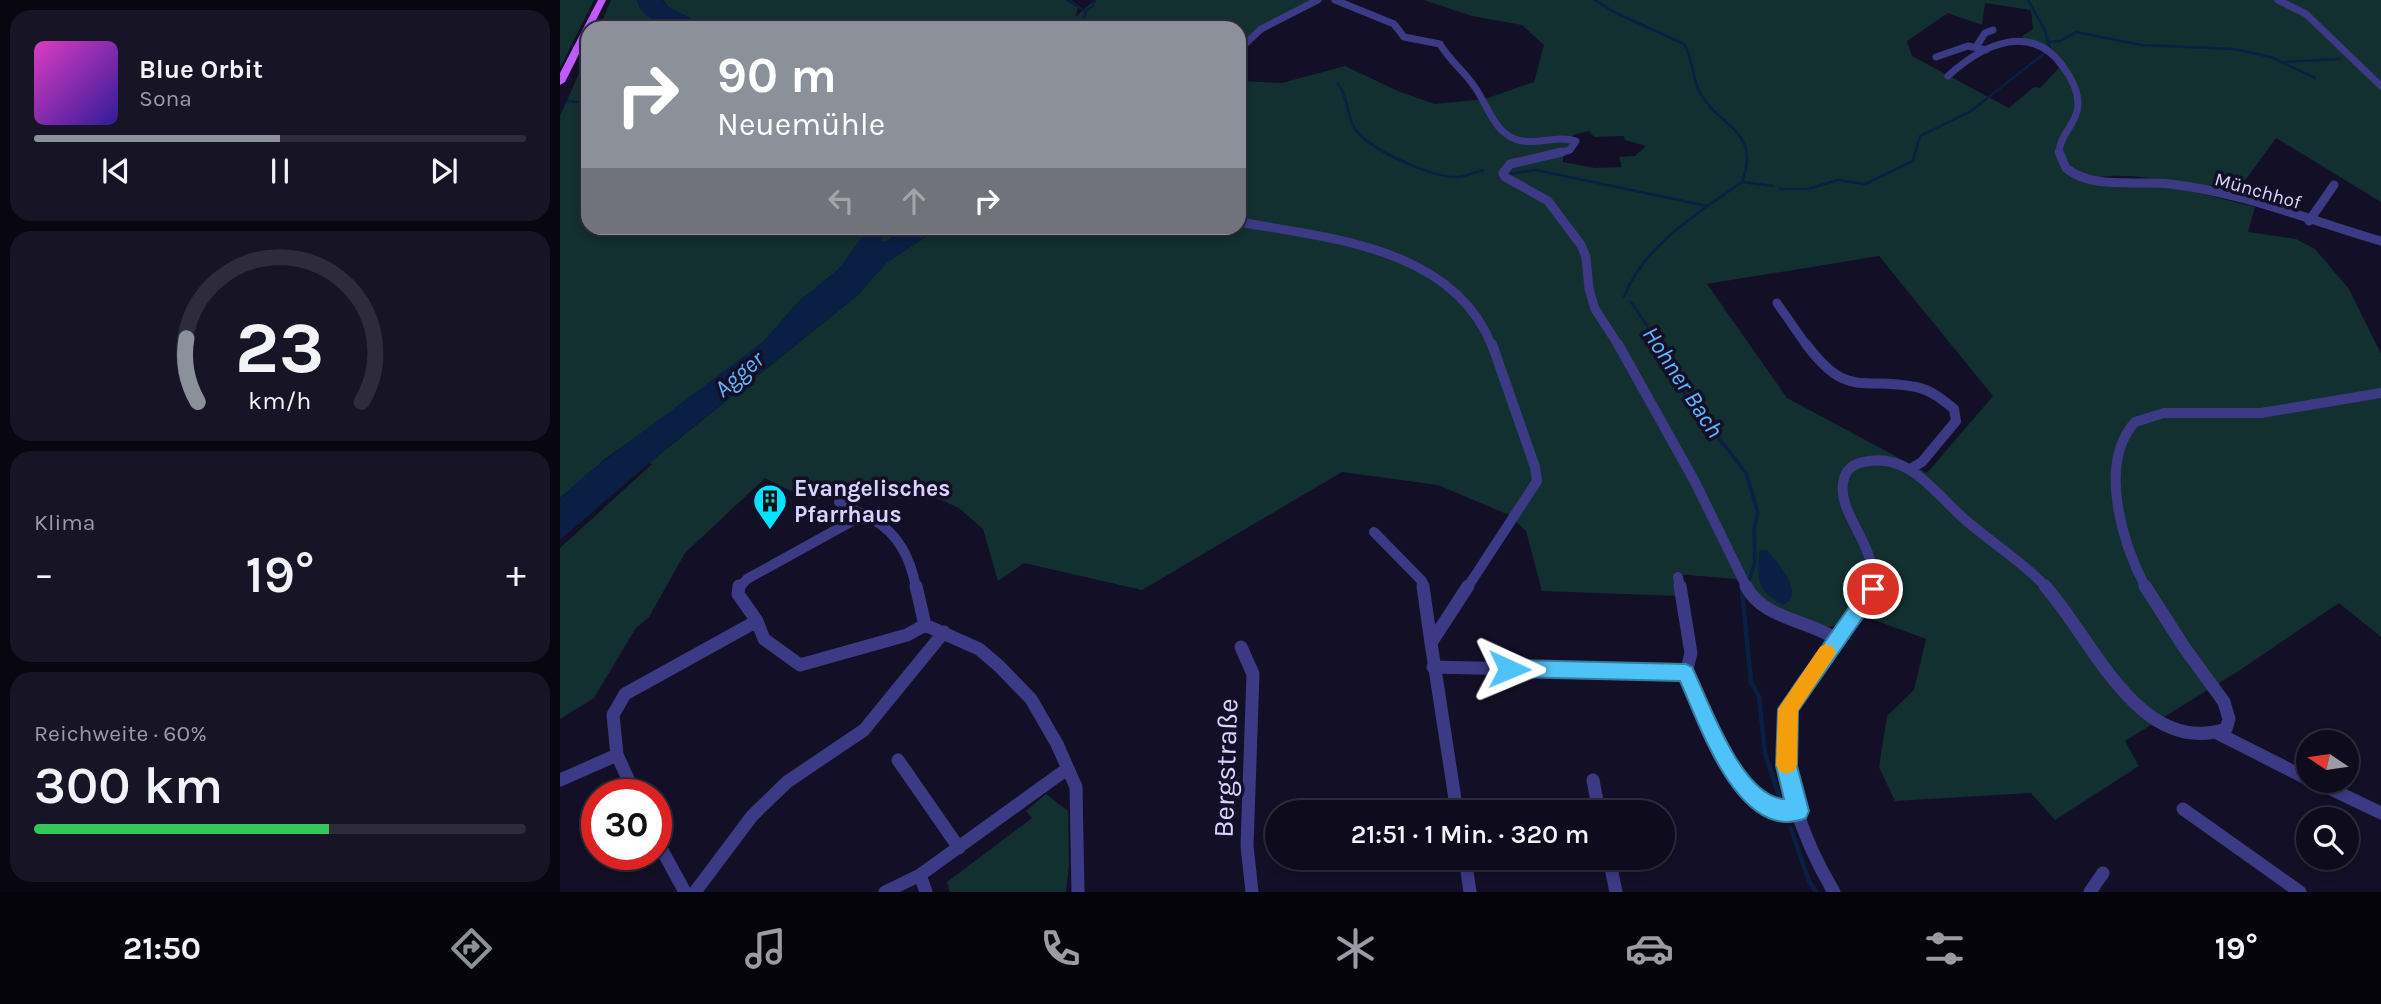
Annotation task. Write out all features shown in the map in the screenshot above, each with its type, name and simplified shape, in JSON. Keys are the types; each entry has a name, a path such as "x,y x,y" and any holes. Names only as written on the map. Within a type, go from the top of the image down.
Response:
{"main road":[{"path":"592,21 602,0"},
{"path":"560,82 581,42"}],"street":[{"path":"1246,43 1261,29 1318,0"},
{"path":"1335,0 1394,24 1404,37 1440,44 1446,57 1475,87 1498,129 1508,137 1530,142 1567,138 1576,141 1570,150 1510,164 1503,173 1548,201 1581,245 1588,265 1589,289 1595,309 1615,339 1695,482 1750,594 1772,611 1826,632 1836,639"},
{"path":"2278,0 2306,14 2381,86"},
{"path":"1976,47 1985,33 1993,30"},
{"name":"Münchhof","path":"1986,51 2012,41 2025,40 2040,44 2057,60 2071,80 2078,107 2060,142 2058,153 2064,167 2084,177 2155,181 2198,189 2381,241"},
{"path":"1936,57 1965,47 1986,51"},
{"path":"1948,76 1986,51"},
{"name":"Münchhof","path":"2309,221 2334,185"},
{"path":"1246,223 1360,243 1414,265 1450,288 1475,314 1491,342 1532,456 1537,481 1431,643"},
{"path":"1777,303 1816,355 1836,376 1863,384 1917,387 1930,392 1954,409 1956,421 1922,462 1912,468"},
{"path":"1834,892 1822,875 1798,811 1786,766 1788,709 1873,589 1873,557 1844,497 1843,482 1846,471 1856,463 1882,459 1912,468 1927,480 1956,513 2022,565 2053,595 2132,703 2149,717 2171,729 2197,737 2226,729 2230,719 2224,702 2145,587 2125,534 2115,486 2124,442 2139,420 2150,416 2175,413 2258,413 2329,404 2381,393"},
{"path":"839,502 877,522 902,542 911,558 917,602 925,625"},
{"path":"863,515 758,573 739,586 738,594 757,621 764,639 800,665 907,635 925,625 979,649 1031,699 1058,744 1076,787 1078,892"},
{"path":"1374,532 1422,581 1455,800"},
{"path":"1678,577 1691,653 1686,673 1733,775 1763,804 1777,809 1798,811"},
{"path":"628,779 617,755 611,723 612,709 617,701 625,694 757,621"},
{"path":"695,892 752,816 787,782 864,730 944,632"},
{"name":"Bergstraße","path":"1241,647 1253,674 1247,846 1252,892"},
{"path":"1433,667 1686,673"},
{"path":"2217,733 2296,773"},
{"path":"560,780 617,755"},
{"path":"898,760 959,848"},
{"path":"885,892 920,875 1067,769"},
{"path":"1593,780 1597,800"},
{"path":"2338,793 2381,813"},
{"path":"2183,809 2300,892"},
{"path":"671,870 685,892"},
{"path":"1467,870 1471,892"},
{"path":"1611,870 1616,892"},
{"path":"2090,892 2103,873"},
{"path":"920,875 926,892"}],"green space":[{"path":"560,0 594,0 584,21 581,21 560,68"},
{"path":"611,0 637,0 640,8 659,21 602,21"},
{"path":"663,0 1066,0 1078,8 1075,17 1095,0 1322,0 1255,37 1246,47 1246,21 696,21 668,7"},
{"path":"1424,0 2381,0 2381,202 2276,138 2233,197 2140,177 2087,180 2159,183 2255,207 2248,232 2296,239 2315,249 2349,289 2381,354 2381,637 2339,603 2237,672 2125,741 2139,766 2055,820 2031,793 1895,801 1879,767 1887,716 1914,690 1926,639 1866,617 1825,628 1774,607 1736,579 1675,574 1678,596 1542,591 1526,531 1509,515 1438,485 1342,472 1142,590 1024,563 998,581 983,529 959,508 939,499 808,499 765,478 685,553 649,617 636,628 594,698 560,719 560,548 652,464 649,463 858,295 886,263 928,235 1246,235 1246,81 1282,83 1345,66 1400,92 1435,104 1485,99 1534,82 1544,45 1522,25 1472,16","holes":["1985,3 2031,10 2033,29 2021,37 2043,45 2059,68 2040,88 2034,87 2009,108 1912,56 1907,41 1948,13 1982,25","1589,131 1594,137 1624,136 1625,140 1646,146 1635,156 1619,157 1622,167 1595,168 1563,162 1563,151 1573,145 1573,135","1879,256 1993,396 1927,473 1787,398 1707,284"]},
{"path":"581,69 581,235 864,235 839,269 798,302 764,341 723,375 605,459 560,498 560,116"},
{"path":"882,235 896,235 885,242 880,241"},
{"path":"1046,794 1068,811 1069,866 1066,892 950,892 947,882 1032,818 1026,811"}],"water":[{"path":"637,0 662,0 668,7 696,21 656,21 642,10"},
{"name":"Agger","path":"863,235 883,235 881,241 885,242 896,235 928,235 886,263 858,295 668,447 560,540 560,499 584,476 764,341 798,302 839,269"},
{"path":"1767,550 1783,570 1791,587 1789,600 1782,605 1767,593 1760,583 1759,551"}],"waterway":[{"path":"1069,0 1086,12 1083,21"},
{"path":"1086,11 1093,6 1095,0"},
{"path":"1595,0 1614,12 1684,44 1699,91 1742,140 1747,164 1742,182"},
{"name":"Hohner Bach","path":"2028,0 2045,30 2048,42"},
{"path":"2048,42 2060,41 2076,32 2141,45 2234,49 2271,57 2315,78"},
{"name":"Hohner Bach","path":"2048,42 2050,49"},
{"name":"Hohner Bach","path":"1780,189 1808,189 1838,180 1865,184 1913,161 1920,136 1971,111 2046,52"},
{"path":"2283,62 2340,59"},
{"path":"1338,84 1355,129 1387,154 1418,168 1447,176 1460,177 1483,170"},
{"path":"567,101 581,102"},
{"path":"1507,174 1536,170 1707,206"},
{"name":"Hohner Bach","path":"1624,297 1633,278 1659,246 1691,218 1742,182"},
{"name":"Hohner Bach","path":"1742,182 1772,186"},
{"name":"Hohner Bach","path":"1631,302 1661,346"},
{"name":"Hohner Bach","path":"1659,344 1672,363 1686,396 1746,473 1758,513 1754,528 1755,561 1749,582"},
{"name":"Hohner Bach","path":"1742,591 1751,682 1759,697 1765,753 1779,796"},
{"name":"Hohner Bach","path":"1791,829 1809,881 1816,892"}],"slow traffic":[{"path":"1786,765 1788,709 1826,653"}],"place":[{"name":"Evangelisches Pfarrhaus","path":"770,531"}],"route":[{"path":"1509,669 1686,673 1733,775 1763,804 1777,809 1798,811 1786,766 1788,709 1873,589"}]}
